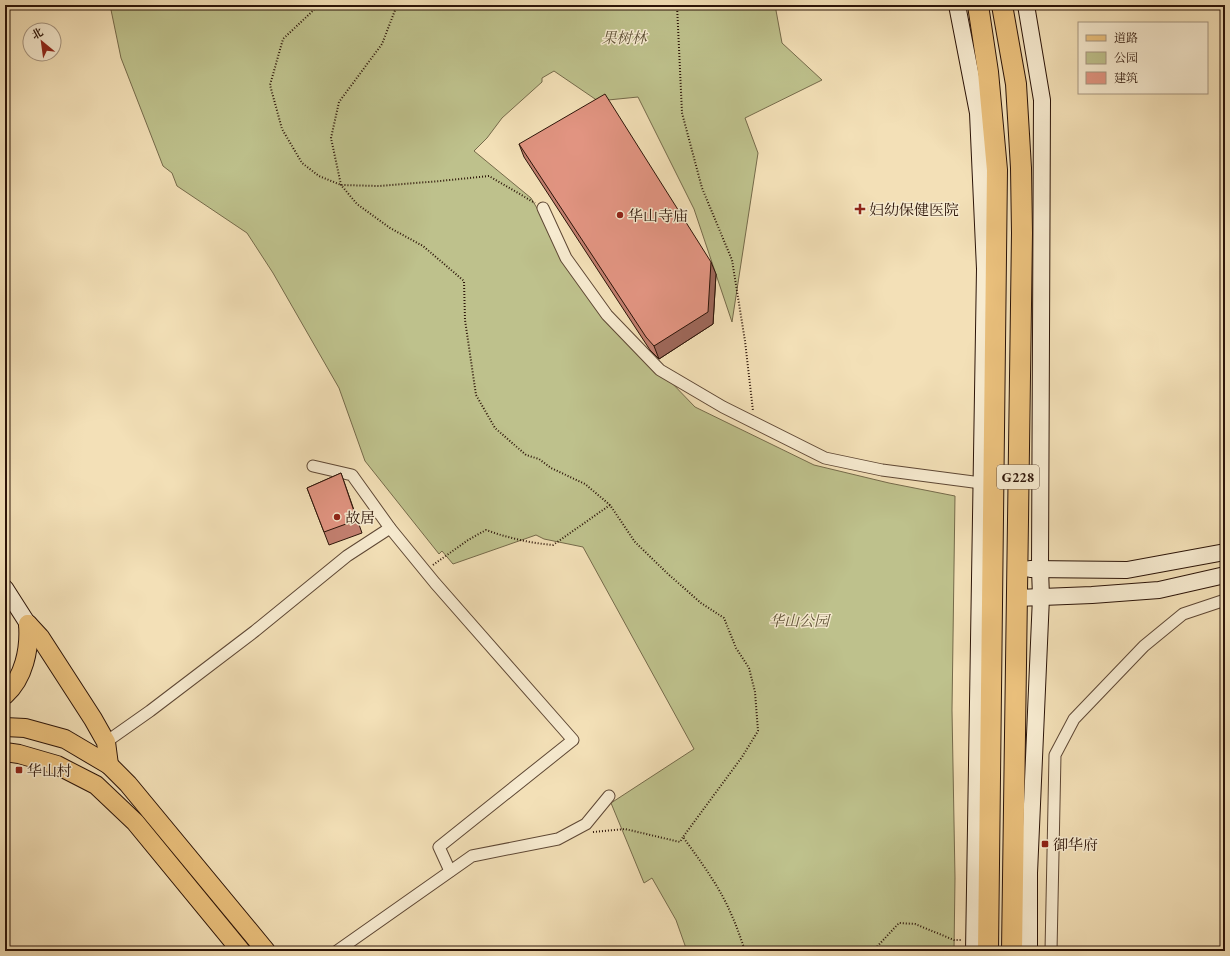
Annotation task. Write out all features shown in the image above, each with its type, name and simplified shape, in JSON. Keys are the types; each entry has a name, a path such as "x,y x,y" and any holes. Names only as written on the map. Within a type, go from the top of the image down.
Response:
{"highway":[{"name":"G228","path":"978,5 988,72 997,170 979,947"},
{"name":"G228","path":"1002,5 1016,84 1021,168 1022,233 1012,951"}],"main road":[{"path":"28,624 40,637 93,719 106,742 109,764"},
{"path":"5,695 11,690 18,680 26,658 29,640 28,624"},
{"path":"5,727 26,728 65,738 109,764 128,784 266,951"},
{"path":"5,752 19,754 57,765 96,785 135,822 241,951"}],"street":[{"path":"957,5 978,121 985,269 981,483 979,947"},
{"path":"1026,5 1042,100 1041,597 1029,873 1029,951"},
{"path":"543,208 566,258 607,315 660,370 723,407 824,458 882,470 981,483"},
{"path":"313,466 352,475 390,528 425,570 573,740 439,847 450,872"},
{"path":"106,742 150,711 256,631 347,556 390,528"},
{"path":"1017,569 1127,570 1225,552"},
{"path":"1017,598 1092,596 1159,590 1225,575"},
{"path":"5,588 28,624"},
{"path":"1051,951 1055,755 1074,718 1144,646 1183,614 1225,600"},
{"path":"337,951 472,856 558,839 586,824 609,796"}],"path":[{"path":"319,5 284,39 270,85 282,129 302,163 319,176 341,185 379,186 489,176 543,208"},
{"path":"397,5 382,44 339,102 331,138 341,185 357,204 390,228 423,246 464,281 465,320 476,395 495,428 526,455 539,459 551,468 585,484 610,504 635,542 701,603 724,618 736,648 749,668 755,692 758,731 742,757 680,842 625,829 566,835"},
{"path":"677,5 682,113 702,188 732,260 754,422"},
{"path":"425,570 468,540 486,530 504,537 534,544 553,545 610,504"},
{"path":"683,837 704,865 721,894 732,916 745,951"},
{"path":"873,951 899,923 915,924 954,940 979,947"},
{"path":"800,951 802,949 823,951"}],"green space":[{"name":"华山公园","path":"110,5 775,5 782,43 822,80 745,118 758,153 732,322 694,209 638,97 598,101 554,71 542,78 542,82 502,118 487,138 474,151 531,198 589,297 695,407 814,465 889,483 955,496 952,710 955,878 954,951 687,951 676,920 652,878 644,883 611,803 694,749 583,547 544,539 536,535 453,564 442,551 439,554 365,461 339,388 273,273 247,233 177,186 172,173 163,166 121,58"}],"building":[{"name":"华山寺庙","path":"605,94 711,262 708,312 654,346 646,337 519,144"},
{"name":"故居","path":"341,473 357,520 324,532 307,488"}],"place":[{"name":"妇幼保健医院","path":"860,209"},
{"name":"华山寺庙","path":"620,215"},
{"name":"故居","path":"337,517"},
{"name":"华山村","path":"19,770"},
{"name":"御华府","path":"1045,844"}],"park label":[{"name":"果树林","path":"624,37"}]}
